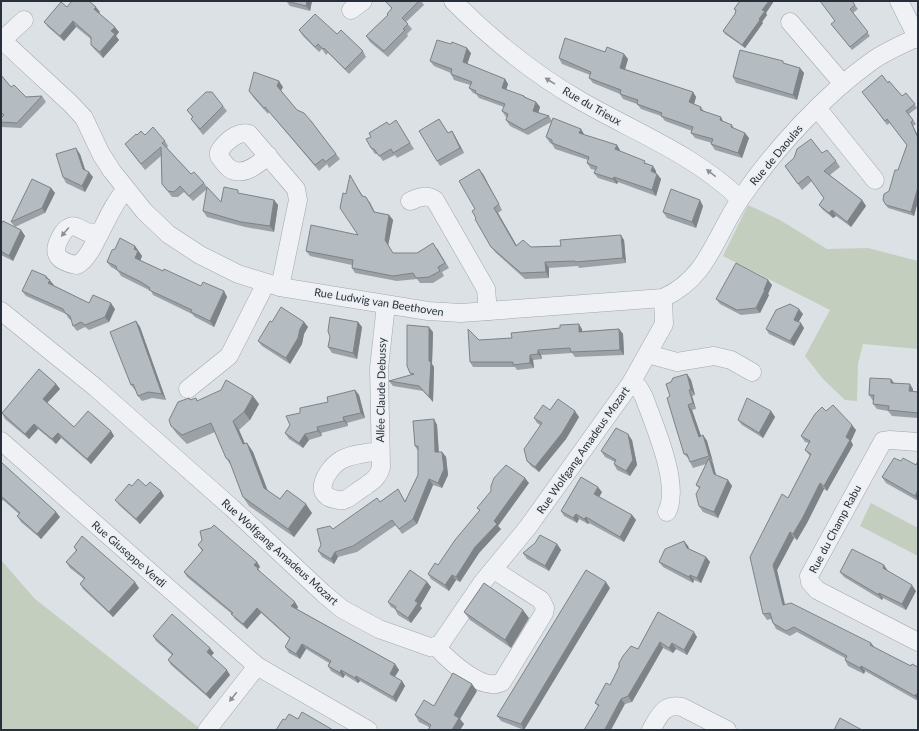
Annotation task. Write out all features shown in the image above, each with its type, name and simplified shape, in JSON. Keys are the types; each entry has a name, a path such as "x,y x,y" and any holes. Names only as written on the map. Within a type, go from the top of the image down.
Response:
{"street":[{"name":"Rue du Trieux","path":"452,1 498,43 539,74 586,104 707,170 740,199"},
{"path":"899,1 918,38"},
{"path":"2,41 24,20"},
{"path":"790,22 843,84"},
{"name":"Rue de Daoulas","path":"663,298 677,292 697,274 740,199 779,149 817,108 872,60 918,38"},
{"name":"Rue Ludwig van Beethoven","path":"2,41 71,104 84,118 101,154 126,190 168,234 200,255 238,274 273,285 428,312 461,313 663,298"},
{"path":"817,108 876,180"},
{"path":"188,389 229,356 273,285 298,195 296,189 268,156"},
{"path":"99,232 118,197 126,190"},
{"path":"410,202 423,196 429,196 435,200 486,289 488,311"},
{"name":"Rue Wolfgang Amadeus Mozart","path":"1,311 95,387 232,508 322,593 342,609 378,629 430,647 441,643 482,583 528,527 631,383 664,324 663,298"},
{"name":"Allée Claude Debussy","path":"380,451 379,368 386,304"},
{"path":"648,354 677,362 714,356 731,360 752,372"},
{"path":"631,383 639,388 644,397 669,470 672,491 671,504 667,512"},
{"name":"Rue Giuseppe Verdi","path":"1,441 257,666 368,730"},
{"name":"Rue du Champ Rabu","path":"918,442 883,441 809,576 810,582 817,590 918,642"},
{"path":"436,646 452,663 486,684 497,685 502,682 546,608 541,600 494,570"},
{"path":"207,730 257,666"},
{"path":"651,730 661,712 667,707 674,705 682,706 727,730"}],"green space":[{"path":"748,205 780,220 827,249 868,248 918,261 918,349 863,344 858,364 857,401 845,400 823,379 805,356 830,310 723,256"},
{"path":"871,503 918,528 918,556 860,526"},
{"path":"1,560 35,599 202,730 1,730"}],"building":[{"path":"72,1 89,1 96,7 94,9 115,27 111,31 115,34 100,52 91,45 91,37 73,21 60,36 44,22 61,2 67,7"},
{"path":"286,1 307,1 306,6"},
{"path":"385,1 419,1 402,18 408,24 403,29 405,30 384,51 366,36 388,15 387,14 392,8"},
{"path":"740,1 769,1 762,10 765,11 759,19 760,20 742,45 723,31 735,14 736,10 734,9"},
{"path":"820,1 852,1 855,5 850,9 868,32 850,47 831,24 835,21"},
{"path":"315,14 337,34 341,30 363,51 345,69 324,48 323,49 318,44 315,47 299,30"},
{"path":"565,38 605,52 607,47 624,54 620,68 693,92 689,102 701,107 700,110 721,117 720,120 745,133 738,153 711,144 713,139 691,133 693,127 661,116 662,113 637,104 638,100 620,94 621,90 589,78 591,72 559,58"},
{"path":"437,40 451,44 452,42 467,48 463,62 505,79 502,88 536,102 533,111 549,116 524,130 506,120 508,114 502,111 505,104 475,93 476,91 469,88 472,82 451,74 452,69 430,61"},
{"path":"740,50 783,61 783,63 800,68 793,95 733,77"},
{"path":"254,72 279,81 277,86 297,110 304,113 311,121 336,154 325,162 323,159 315,165 265,107 264,108 249,91"},
{"path":"1,75 11,87 14,85 26,97 42,96 17,123 1,122 1,118 4,115 1,112"},
{"path":"882,75 902,96 906,93 915,104 906,111 913,120 911,122 918,138 918,187 911,212 886,205 883,200 884,194 889,191 895,170 898,170 907,145 887,119 885,121 862,92"},
{"path":"206,92 212,92 223,106 200,129 191,119 193,117 187,110"},
{"path":"553,118 581,129 579,133 617,145 615,149 645,161 644,163 653,166 651,171 657,174 652,190 614,177 613,179 594,173 597,167 587,163 589,157 552,143 552,140 546,137"},
{"path":"439,119 448,133 452,131 460,148 437,161 419,131"},
{"path":"396,120 410,143 393,153 391,149 379,156 374,149 371,148 366,139 371,137 369,133 387,122 389,125"},
{"path":"153,127 165,141 162,143 191,174 194,172 204,183 189,196 180,186 174,192 168,191 162,184 161,147 141,164 125,144 136,134 137,135 141,131 145,135"},
{"path":"811,139 822,153 827,150 836,161 824,171 862,200 847,222 832,210 829,213 819,205 824,198 808,176 798,184 785,166 794,158 797,149"},
{"path":"76,148 83,169 89,172 82,186 63,177 56,154"},
{"path":"479,169 499,204 494,208 516,246 523,240 531,247 561,246 560,240 621,235 623,258 575,262 545,262 546,272 521,273 491,247 475,219 476,218 472,211 475,209 459,181"},
{"path":"350,175 362,196 366,197 374,212 389,215 385,240 393,253 417,253 433,243 445,263 438,267 440,271 429,277 416,278 413,273 393,276 352,268 353,260 306,251 311,225 358,235 340,208 343,193 346,194"},
{"path":"32,179 51,188 42,208 11,222"},
{"path":"207,187 221,202 224,187 238,190 238,193 274,200 270,226 241,222 203,211"},
{"path":"671,189 700,200 692,222 663,212"},
{"path":"3,221 21,230 9,256 1,251 1,224"},
{"path":"120,238 135,246 134,249 138,251 135,258 201,286 203,282 224,291 210,321 191,312 192,310 149,290 150,288 141,282 117,270 116,266 107,262 112,250 115,249"},
{"path":"736,263 768,280 756,308 737,310 716,299"},
{"path":"32,270 46,276 46,278 50,280 48,283 89,303 93,295 111,303 105,317 85,325 81,322 73,326 70,316 65,313 63,309 22,291"},
{"path":"790,304 799,309 794,320 801,323 790,341 766,329 776,310"},
{"path":"281,307 304,322 300,329 298,338 286,358 258,341 270,321 272,322"},
{"path":"330,317 358,322 353,353 328,347 330,337 328,331"},
{"path":"136,321 162,394 148,392 138,396 133,384 131,385 110,332"},
{"path":"579,324 579,332 619,329 620,350 571,352 570,348 538,350 538,354 530,355 530,363 513,365 513,362 470,362 468,329 479,340 512,338 511,333 560,328 560,325"},
{"path":"407,325 429,327 429,361 431,362 429,397 419,386 389,381 414,374 410,373 407,366"},
{"path":"39,369 56,384 43,399 74,427 88,411 111,431 87,459 58,433 52,439 34,424 25,434 2,413"},
{"path":"687,374 691,390 689,390 693,403 688,405 699,437 703,435 709,456 690,462 687,454 684,454 667,398 670,396 666,384 671,382 673,378"},
{"path":"870,378 891,379 891,383 910,384 909,391 918,392 918,413 888,410 889,406 873,404 874,395 869,395"},
{"path":"226,380 253,396 244,412 233,421 243,444 247,443 264,488 280,499 287,490 306,504 288,529 243,497 229,460 226,458 211,423 182,435 171,426 169,420 178,402 189,398 190,400 196,398 197,401 221,390"},
{"path":"355,390 361,413 343,417 344,421 317,427 318,431 305,434 299,443 285,433 290,425 286,416 300,413 300,408 328,402 327,397"},
{"path":"747,398 771,411 759,433 738,420"},
{"path":"558,399 575,411 562,433 535,467 527,461 524,449 542,423 534,418 543,405 550,410"},
{"path":"833,405 852,425 846,437 850,440 824,486 820,483 803,517 793,534 790,532 773,565 783,605 791,603 871,643 870,645 899,660 911,666 912,664 918,667 918,695 916,694 915,696 861,666 860,668 845,660 847,656 794,627 786,631 773,623 770,613 763,614 750,557 782,494 788,498 811,454 805,450 810,441 801,436 815,414 822,407 826,411"},
{"path":"434,419 435,452 442,452 444,469 438,483 429,479 413,519 399,529 392,520 353,546 335,552 331,559 318,551 321,545 317,529 330,526 333,529 377,498 380,502 398,489 405,502 418,475 418,446 415,446 413,421"},
{"path":"616,428 628,434 633,460 626,471 614,464 616,460 601,451"},
{"path":"709,458 714,474 728,480 714,512 699,506 696,494 700,487 696,485"},
{"path":"894,458 901,461 903,458 916,465 918,461 918,490 915,496 882,477"},
{"path":"1,462 56,512 37,534 17,516 20,513 1,496"},
{"path":"506,465 525,478 494,521 497,524 475,547 456,577 452,575 445,585 428,574 435,563 438,565 455,540 480,510 477,508 491,491 494,478"},
{"path":"581,477 598,487 594,494 632,515 620,537 586,517 584,519 576,514 573,518 561,511"},
{"path":"138,479 146,486 150,482 161,491 136,519 115,500 129,484 132,486"},
{"path":"214,525 257,562 254,565 258,568 257,569 295,602 291,606 395,664 390,674 402,681 393,697 356,676 355,678 341,670 340,673 328,666 331,661 302,644 296,654 285,647 290,638 257,608 243,624 231,614 233,613 184,572 203,550 198,545 202,540 200,531 211,528"},
{"path":"540,535 557,544 545,566 523,553 535,543"},
{"path":"82,536 135,582 109,612 80,584 85,578 66,562 77,550 74,547"},
{"path":"684,541 687,548 706,557 697,578 690,575 689,577 659,562 665,549"},
{"path":"852,549 884,565 883,568 912,585 902,604 879,593 879,595 840,572"},
{"path":"410,570 427,582 415,601 418,603 408,618 388,602"},
{"path":"586,570 606,582 521,724 497,716"},
{"path":"484,583 523,610 505,640 464,612"},
{"path":"658,612 694,632 684,650 672,643 669,648 660,642 628,696 621,699 605,729 607,730 584,730 599,705 595,703 606,683 610,685 619,667 619,663 631,646 638,649"},
{"path":"172,614 210,648 207,652 227,670 206,694 168,660 173,654 153,636"},
{"path":"453,673 472,684 454,715 459,718 452,730 428,730 431,725 415,715 424,700 434,706"},
{"path":"302,712 333,730 276,730 283,719 285,720 289,714 298,719"},
{"path":"840,718 862,730 834,730"}]}
